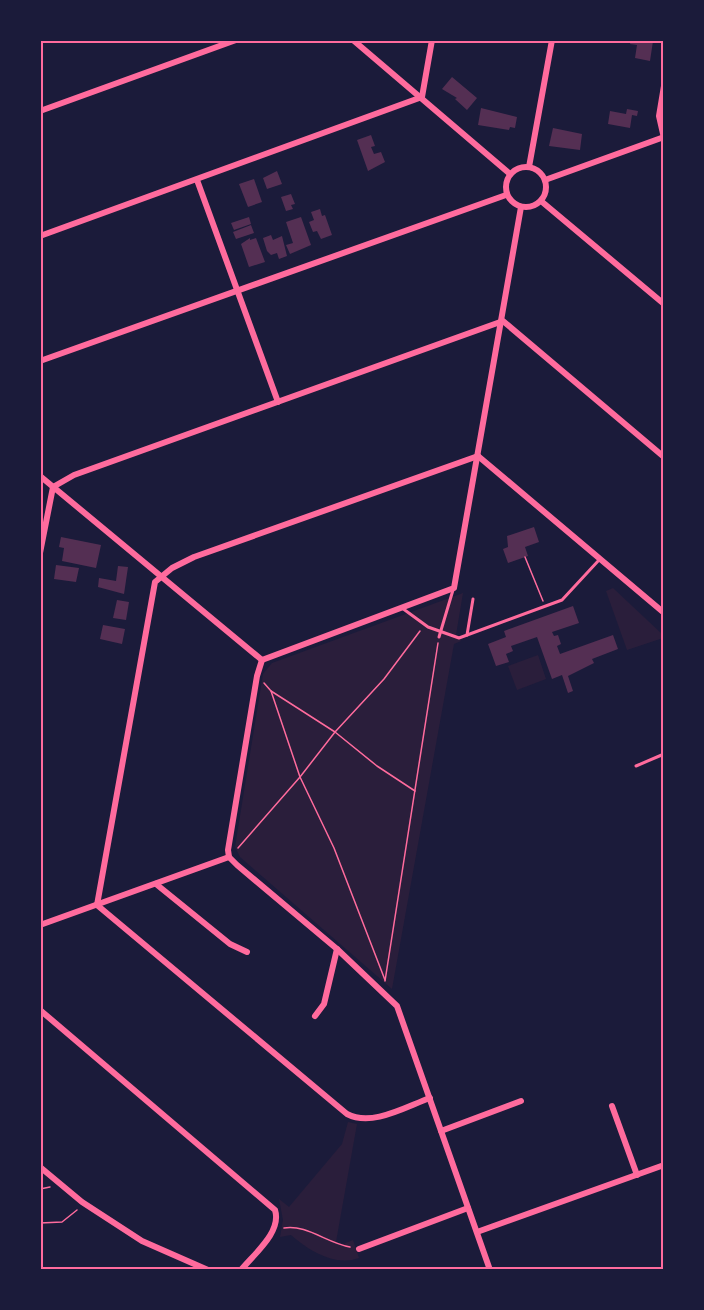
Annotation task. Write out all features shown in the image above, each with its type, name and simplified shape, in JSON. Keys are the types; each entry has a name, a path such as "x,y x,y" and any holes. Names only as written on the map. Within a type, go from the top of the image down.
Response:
{"street":[{"path":"40,111 236,40"},
{"path":"352,40 422,97 510,174"},
{"path":"422,97 432,40"},
{"path":"529,168 552,40"},
{"path":"545,180 663,138 659,116 663,86"},
{"path":"40,236 422,97"},
{"path":"519,168 536,170 545,180 545,193 541,201 532,207 515,205 506,195 505,184 510,174 519,168"},
{"path":"197,180 278,402"},
{"path":"40,361 506,195"},
{"path":"541,201 663,304"},
{"path":"262,660 454,588 503,321 521,207"},
{"path":"40,553 53,488 74,475 503,321"},
{"path":"503,321 663,457"},
{"path":"478,456 663,612"},
{"path":"98,905 155,582 162,575 194,557 478,456"},
{"path":"40,476 262,660"},
{"path":"262,660 257,675 228,844 229,857 337,949 397,1006 490,1269"},
{"path":"40,925 229,857"},
{"path":"156,884 230,944 247,952"},
{"path":"98,905 347,1114 358,1119 372,1119 430,1098"},
{"path":"315,1016 324,1004 337,949"},
{"path":"40,1010 269,1202 277,1216 274,1229 241,1269"},
{"path":"441,1131 521,1101"},
{"path":"612,1106 637,1175"},
{"path":"477,1232 663,1165"},
{"path":"40,1167 84,1203 142,1241 208,1269"},
{"path":"359,1249 468,1208"}],"lane":[{"path":"401,606 412,618 440,635 453,639 467,636 565,598 600,559"},
{"path":"440,635 454,588"},
{"path":"467,636 474,599"},
{"path":"663,736 663,742"},
{"path":"636,766 663,754"}],"path":[{"path":"525,557 545,607"},
{"path":"229,857 300,777 335,732 384,679 422,628"},
{"path":"385,981 440,635"},
{"path":"257,675 271,691 335,732 376,766 416,791"},
{"path":"271,691 300,777 334,848 389,989"},
{"path":"40,1223 62,1222 84,1203"},
{"path":"274,1229 295,1226 332,1242 359,1249"}],"shaded area":[{"path":"613,588 663,635 663,638 627,650 606,591"},
{"path":"463,593 456,635 461,641 454,644 392,989 240,857 235,847 263,674 272,663"},
{"path":"538,655 546,679 517,690 508,666"},
{"path":"348,1122 357,1124 336,1242 343,1244 353,1240 359,1258 341,1260 331,1259 314,1251 291,1235 280,1237 283,1220 279,1199 289,1207 342,1144"}],"building":[{"path":"631,40 653,41 650,61 635,58 637,45 630,44"},
{"path":"452,77 477,98 467,110 455,99 457,98 442,89"},
{"path":"481,108 517,117 515,128 510,127 509,130 478,125"},
{"path":"627,109 638,111 637,116 632,115 630,128 608,124 610,111 626,114"},
{"path":"553,128 582,134 580,150 549,146"},
{"path":"371,135 375,146 371,147 374,154 381,152 385,162 368,171 357,140"},
{"path":"277,171 282,184 267,189 263,178"},
{"path":"254,179 262,202 248,207 239,184"},
{"path":"291,194 295,204 291,205 293,209 286,211 281,197"},
{"path":"320,209 322,216 325,215 332,235 321,239 317,231 313,232 309,222 314,220 311,212"},
{"path":"249,217 251,224 234,230 231,223"},
{"path":"301,217 311,245 290,254 286,245 293,243 286,222"},
{"path":"251,225 254,233 236,239 233,232"},
{"path":"271,235 273,240 282,236 287,256 279,259 277,253 271,255 267,251 263,238"},
{"path":"250,238 250,240 256,238 265,262 249,267 241,244"},
{"path":"534,527 539,542 525,547 528,556 508,563 503,549 508,547 507,536"},
{"path":"61,537 101,545 96,568 62,561 64,548 59,547"},
{"path":"56,565 79,568 76,582 54,579"},
{"path":"118,566 128,567 124,594 98,587 99,578 116,581"},
{"path":"117,600 129,602 126,620 113,618"},
{"path":"573,606 579,623 552,632 554,636 558,635 561,644 557,646 560,654 613,635 618,649 592,659 594,663 568,676 573,691 568,693 562,675 552,679 537,637 511,646 513,651 506,654 509,662 496,666 488,644 506,637 504,631"},
{"path":"103,625 125,629 122,644 100,639"}]}
